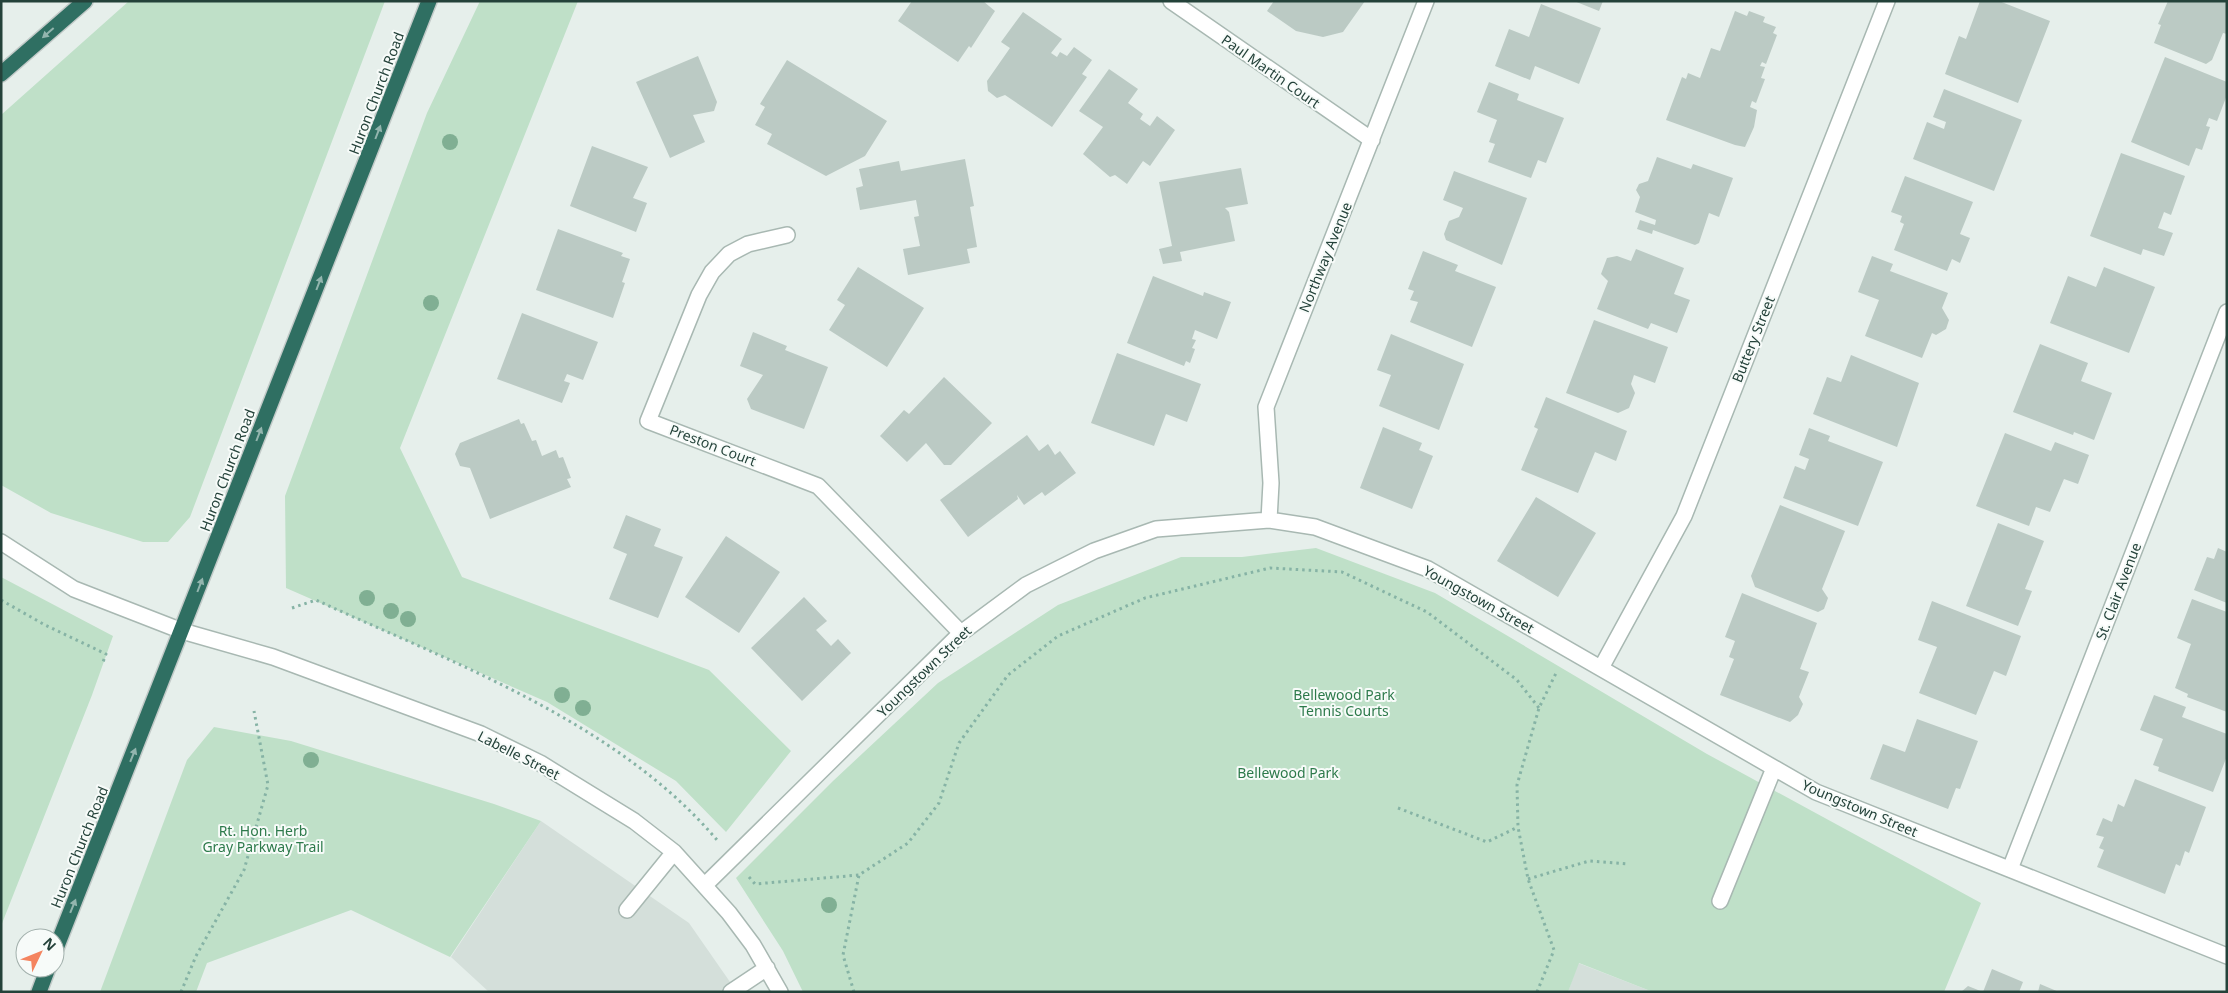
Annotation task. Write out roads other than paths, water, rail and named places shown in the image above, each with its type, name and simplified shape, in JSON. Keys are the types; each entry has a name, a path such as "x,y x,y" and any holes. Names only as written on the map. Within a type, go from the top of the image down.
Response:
{"highway":[{"path":"1,74 85,1"},
{"name":"Huron Church Road","path":"64,928 429,1"},
{"path":"39,992 44,978"}],"street":[{"name":"Paul Martin Court","path":"1171,1 1372,140"},
{"name":"Northway Avenue","path":"1269,520 1270,483 1266,407 1426,1"},
{"name":"Buttery Street","path":"1601,668 1684,516 1887,1"},
{"name":"Preston Court","path":"787,235 748,244 729,254 712,272 699,296 648,421 818,486 961,633"},
{"name":"St. Clair Avenue","path":"2010,869 2227,312"},
{"name":"Youngstown Street","path":"705,885 961,633 1026,585 1094,552 1156,529 1269,520 1315,527 1428,569 1816,792 2227,956"},
{"name":"Labelle Street","path":"1,542 74,589 182,631 273,657 481,734 540,763 634,821 674,852 705,885 753,945 780,992"},
{"path":"1720,901 1774,768"},
{"path":"627,910 674,852"},
{"path":"731,992 766,968"}],"park label":[{"name":"Bellewood Park Tennis Courts","path":"1344,702"},
{"name":"Bellewood Park","path":"1288,772"},
{"name":"Rt. Hon. Herb Gray Parkway Trail","path":"263,838"}]}
